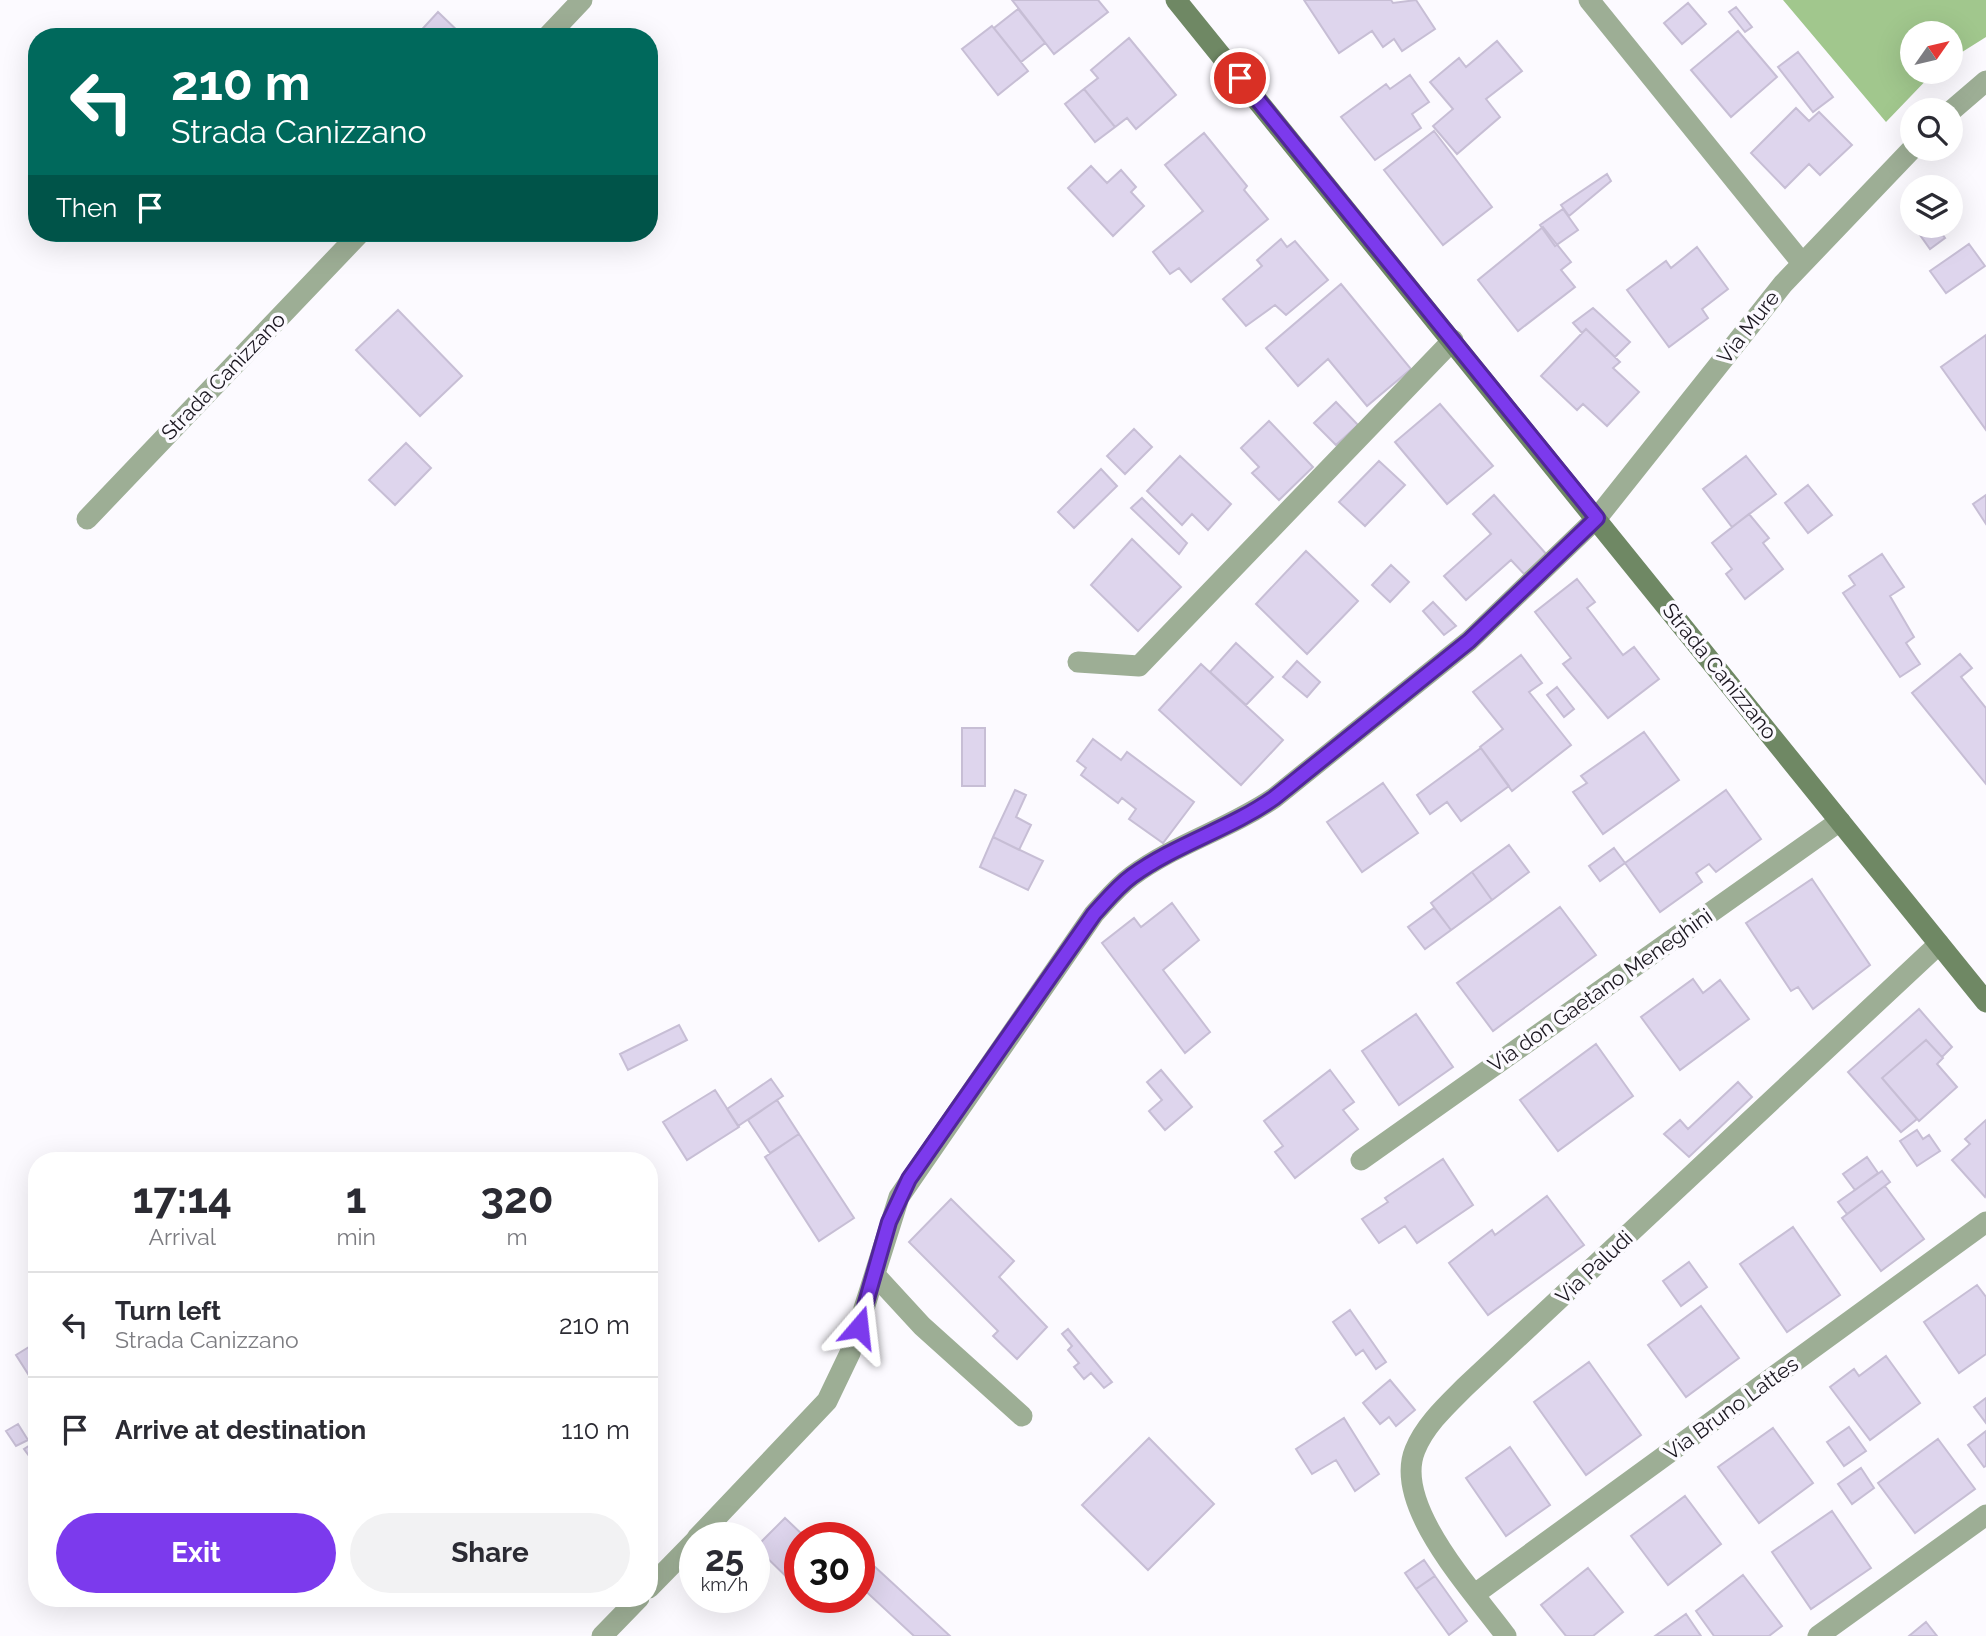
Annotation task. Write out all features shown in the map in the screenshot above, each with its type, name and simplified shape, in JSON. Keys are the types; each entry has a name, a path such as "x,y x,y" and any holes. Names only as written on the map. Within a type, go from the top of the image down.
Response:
{"street":[{"path":"556,28 582,0"},
{"name":"Strada Canizzano","path":"1176,0 1986,1002"},
{"path":"1589,0 1802,263"},
{"path":"1963,101 1986,81"},
{"name":"Via Mure","path":"713,1522 827,1401 850,1353 889,1222 909,1179 1094,914 1113,893 1153,863 1255,811 1274,798 1469,641 1597,518 1802,263 1900,161"},
{"name":"Strada Canizzano","path":"87,519 351,242"},
{"path":"1078,662 1139,666 1453,340"},
{"name":"Via don Gaetano Meneghini","path":"1361,1160 1840,821"},
{"name":"Via Paludi","path":"1506,1636 1437,1541 1420,1512 1411,1486 1410,1467 1415,1449 1427,1430 1465,1387 1939,944"},
{"name":"Via Bruno Lattes","path":"1475,1594 1986,1222"},
{"path":"875,1275 922,1326 1021,1416"},
{"path":"1818,1636 1986,1515"},
{"name":"Via Mure","path":"658,1579 679,1557"},
{"path":"602,1636 630,1607"}],"green space":[{"path":"1783,0 1986,0 1986,37 1964,51 1964,21 1900,21 1900,84 1922,84 1909,98 1900,98 1900,107 1886,122"}],"building":[{"path":"1012,0 1098,0 1108,12 1054,54"},
{"path":"1304,0 1391,0 1393,3 1416,0 1435,29 1402,51 1394,39 1383,47 1372,31 1339,53"},
{"path":"1688,3 1706,24 1682,44 1664,23"},
{"path":"1736,7 1752,27 1745,32 1729,12"},
{"path":"1018,9 1045,43 1021,62 994,28"},
{"path":"438,12 455,28 423,28"},
{"path":"992,26 1028,71 998,95 962,49"},
{"path":"1738,31 1777,77 1731,117 1691,70"},
{"path":"1129,38 1176,95 1136,129 1127,118 1115,127 1084,89 1098,78 1091,70"},
{"path":"1497,41 1522,71 1486,99 1500,117 1457,154 1433,126 1453,109 1430,82 1459,58 1466,67"},
{"path":"1798,52 1833,97 1813,112 1778,67"},
{"path":"1410,75 1429,102 1412,114 1421,128 1375,160 1341,117 1386,84 1390,89"},
{"path":"1084,89 1115,127 1095,142 1065,104"},
{"path":"1796,108 1809,121 1819,112 1852,145 1820,175 1809,164 1785,188 1751,153"},
{"path":"1434,131 1492,207 1443,245 1384,170"},
{"path":"1204,133 1247,186 1244,190 1268,219 1191,282 1179,268 1170,274 1153,252 1203,211 1165,165"},
{"path":"1091,166 1107,183 1121,170 1136,187 1131,192 1144,206 1113,236 1068,188"},
{"path":"1607,174 1611,181 1569,216 1561,205"},
{"path":"1563,209 1578,230 1555,246 1540,225"},
{"path":"1543,227 1571,262 1561,270 1575,287 1518,331 1478,280"},
{"path":"1922,238 1945,238 1930,249"},
{"path":"1281,239 1287,247 1295,241 1328,280 1286,315 1275,305 1246,326 1223,299 1262,266 1257,260"},
{"path":"1969,244 1985,266 1946,293 1930,271"},
{"path":"1697,247 1728,289 1702,309 1708,318 1669,347 1627,290 1666,261 1671,268"},
{"path":"1341,284 1411,369 1367,406 1328,359 1298,386 1266,348"},
{"path":"1593,308 1630,342 1615,357 1586,329 1582,333 1573,323"},
{"path":"398,310 462,376 420,416 356,350"},
{"path":"1586,329 1620,362 1613,368 1639,392 1607,426 1583,404 1577,410 1541,376"},
{"path":"1986,335 1986,430 1941,367"},
{"path":"1336,402 1358,425 1336,445 1314,423"},
{"path":"1440,404 1493,466 1447,504 1395,442"},
{"path":"1269,421 1313,467 1279,500 1252,473 1259,467 1241,448"},
{"path":"1134,429 1152,447 1125,474 1107,456"},
{"path":"406,443 431,468 395,505 369,480"},
{"path":"1180,456 1231,504 1208,530 1192,514 1182,525 1147,491"},
{"path":"1746,456 1776,494 1732,527 1703,489"},
{"path":"1379,461 1405,485 1365,526 1339,502"},
{"path":"1101,469 1117,486 1074,528 1058,512"},
{"path":"1808,485 1832,515 1808,533 1785,503"},
{"path":"1494,495 1547,555 1524,574 1511,560 1466,600 1444,576 1491,534 1473,514"},
{"path":"1986,495 1986,524 1973,504"},
{"path":"1142,498 1187,543 1179,554 1131,508"},
{"path":"1749,514 1769,538 1763,543 1783,569 1745,599 1726,574 1732,569 1712,543"},
{"path":"1132,539 1181,587 1138,631 1091,585"},
{"path":"1306,551 1358,601 1307,654 1256,604"},
{"path":"1882,554 1904,587 1890,596 1914,637 1906,643 1920,664 1900,677 1843,593 1855,585 1849,576"},
{"path":"1391,565 1409,582 1390,602 1372,585"},
{"path":"1577,579 1595,602 1587,608 1623,655 1634,647 1659,679 1608,718 1563,664 1571,658 1535,612"},
{"path":"1433,602 1456,626 1444,635 1423,611"},
{"path":"1236,643 1273,677 1246,705 1210,672"},
{"path":"1960,654 1972,668 1961,677 1986,708 1986,784 1912,693"},
{"path":"1521,655 1542,683 1529,692 1571,745 1512,791 1480,747 1503,729 1473,692"},
{"path":"1297,661 1320,682 1307,697 1283,677"},
{"path":"1201,664 1283,740 1241,785 1159,710"},
{"path":"1557,687 1574,709 1564,717 1547,695"},
{"path":"962,728 985,728 985,786 962,786"},
{"path":"1644,732 1679,780 1603,834 1573,792 1587,783 1581,776"},
{"path":"1093,739 1121,760 1127,752 1194,802 1163,843 1129,819 1136,809 1122,798 1118,803 1081,775 1086,768 1077,761"},
{"path":"1481,748 1509,786 1461,821 1447,802 1430,814 1417,795"},
{"path":"1383,783 1418,833 1362,872 1327,822"},
{"path":"1015,790 1026,795 1016,817 1031,825 1019,850 993,837"},
{"path":"1726,790 1761,839 1716,872 1709,864 1696,873 1702,882 1660,912 1625,863"},
{"path":"993,837 1043,861 1028,890 980,867"},
{"path":"1509,845 1529,872 1492,900 1472,872"},
{"path":"1614,848 1625,863 1600,881 1589,866"},
{"path":"1472,872 1492,900 1451,930 1431,903"},
{"path":"1812,879 1870,965 1813,1009 1798,987 1791,991 1746,923"},
{"path":"1172,903 1199,940 1163,970 1210,1032 1185,1053 1102,943 1134,918 1141,927"},
{"path":"1560,907 1596,955 1493,1031 1457,983"},
{"path":"1434,908 1451,930 1425,949 1408,927"},
{"path":"1693,979 1703,993 1720,980 1749,1019 1680,1070 1641,1017"},
{"path":"1919,1009 1952,1047 1942,1057 1926,1040 1882,1078 1917,1119 1901,1132 1848,1072"},
{"path":"1416,1014 1453,1067 1399,1105 1362,1051"},
{"path":"679,1025 687,1040 628,1070 620,1054"},
{"path":"1926,1040 1943,1058 1937,1064 1957,1087 1919,1121 1882,1078"},
{"path":"1596,1044 1633,1096 1558,1151 1520,1100"},
{"path":"1161,1070 1192,1107 1165,1130 1149,1111 1162,1100 1147,1082"},
{"path":"1330,1070 1354,1102 1343,1110 1358,1129 1295,1178 1275,1152 1283,1146 1264,1121"},
{"path":"771,1079 783,1096 738,1126 727,1109"},
{"path":"1738,1082 1752,1097 1689,1157 1664,1134 1680,1120 1688,1129"},
{"path":"715,1090 739,1127 687,1160 663,1122"},
{"path":"777,1100 799,1134 770,1153 748,1120"},
{"path":"1986,1120 1985,1197 1952,1160 1970,1144 1965,1139"},
{"path":"1917,1130 1923,1139 1929,1135 1940,1151 1917,1166 1900,1141"},
{"path":"799,1134 854,1218 819,1241 765,1157"},
{"path":"1867,1157 1878,1173 1855,1190 1843,1174"},
{"path":"1443,1159 1473,1205 1417,1243 1405,1226 1379,1243 1362,1219 1388,1202 1385,1198"},
{"path":"1882,1171 1890,1182 1847,1214 1838,1202"},
{"path":"1885,1186 1924,1239 1881,1271 1842,1218"},
{"path":"1547,1196 1584,1245 1488,1315 1449,1263 1492,1230 1495,1235"},
{"path":"951,1199 1014,1261 999,1277 1047,1327 1017,1359 993,1336 998,1331 909,1242"},
{"path":"1793,1227 1840,1295 1787,1332 1740,1264"},
{"path":"1689,1262 1707,1287 1681,1306 1663,1281"},
{"path":"1977,1285 1986,1297 1986,1354 1959,1373 1924,1322"},
{"path":"1701,1306 1739,1358 1686,1397 1648,1345"},
{"path":"1350,1310 1386,1362 1376,1369 1363,1350 1356,1355 1333,1322"},
{"path":"1068,1329 1112,1382 1104,1388 1091,1373 1084,1379 1074,1367 1079,1363 1068,1350 1072,1346 1062,1334"},
{"path":"28,1348 28,1374 16,1355"},
{"path":"1886,1356 1920,1403 1870,1440 1830,1387 1854,1369 1859,1376"},
{"path":"1589,1362 1641,1435 1586,1475 1534,1402"},
{"path":"1390,1380 1415,1410 1396,1426 1389,1417 1380,1424 1363,1403"},
{"path":"1986,1398 1986,1423 1974,1407"},
{"path":"1344,1418 1379,1474 1355,1491 1336,1460 1312,1474 1296,1449"},
{"path":"18,1424 28,1440 16,1446 6,1431"},
{"path":"1849,1427 1866,1451 1844,1466 1827,1442"},
{"path":"1773,1428 1813,1483 1759,1523 1718,1467"},
{"path":"1986,1431 1986,1466 1984,1467 1968,1445"},
{"path":"1149,1438 1214,1504 1148,1570 1082,1505"},
{"path":"1938,1439 1975,1489 1915,1533 1878,1483"},
{"path":"1510,1447 1550,1505 1506,1536 1466,1478"},
{"path":"1861,1468 1874,1488 1852,1504 1838,1484"},
{"path":"1685,1496 1721,1544 1668,1585 1631,1536"},
{"path":"1832,1511 1871,1568 1811,1609 1772,1552"},
{"path":"785,1518 789,1522 784,1522 784,1574 770,1561 770,1533"},
{"path":"1424,1560 1435,1576 1416,1589 1405,1573"},
{"path":"875,1567 950,1636 914,1636 875,1600"},
{"path":"1588,1568 1623,1612 1593,1636 1566,1636 1541,1605"},
{"path":"1743,1575 1782,1626 1769,1636 1714,1636 1696,1611"},
{"path":"1435,1576 1467,1621 1449,1635 1416,1589"},
{"path":"1686,1614 1701,1636 1655,1636"},
{"path":"1926,1622 1937,1636 1909,1636"}],"route":[{"path":"859,1327 889,1222 909,1179 1094,914 1113,893 1130,877 1153,863 1255,811 1274,798 1469,641 1597,518 1240,78"}]}
